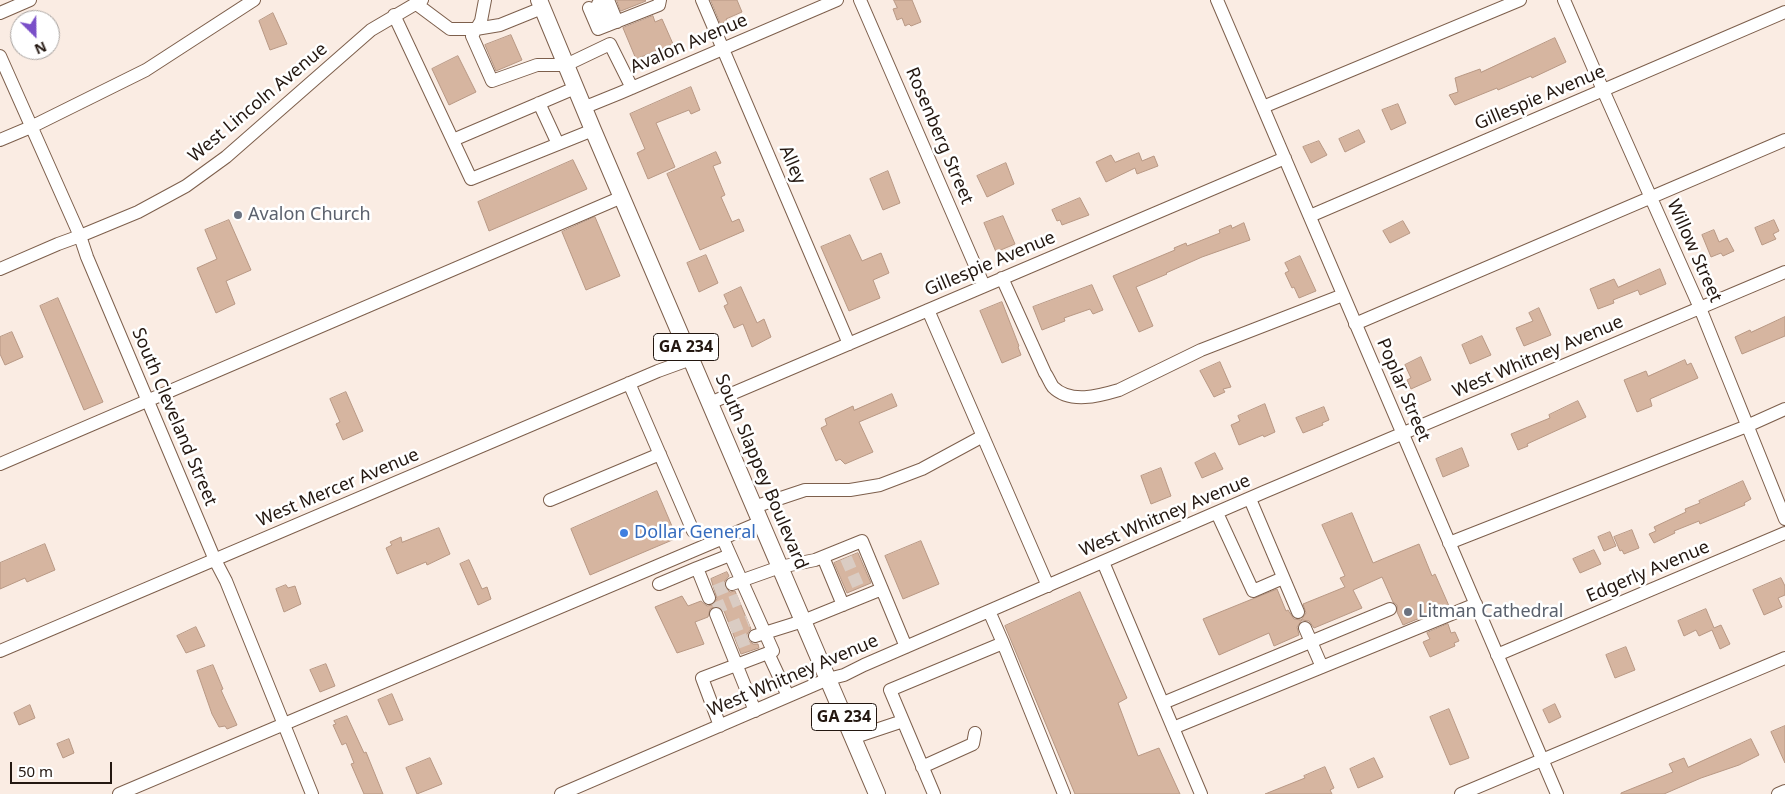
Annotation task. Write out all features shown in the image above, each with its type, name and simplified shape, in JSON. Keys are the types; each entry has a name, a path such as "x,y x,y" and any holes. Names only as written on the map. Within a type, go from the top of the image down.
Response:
{"main road":[{"name":"South Slappey Boulevard","path":"541,4 583,108 876,794"}],"street":[{"path":"0,13 30,0"},
{"path":"0,140 31,127 146,70 254,0"},
{"path":"485,0 481,21 472,36 492,81 537,65 566,65 610,44 632,88"},
{"path":"598,4 598,29 658,5 660,0"},
{"name":"Alley","path":"702,0 849,344"},
{"name":"Avalon Avenue","path":"583,108 837,0"},
{"name":"Rosenberg Street","path":"860,0 984,286"},
{"name":"Poplar Street","path":"1217,0 1557,794"},
{"path":"1263,107 1520,0"},
{"name":"Willow Street","path":"1564,0 1700,308 1785,519"},
{"path":"418,2 450,28 476,29 500,25 541,4"},
{"name":"West Lincoln Avenue","path":"0,270 138,212 186,186 226,157 370,30 418,2"},
{"path":"598,4 612,24"},
{"name":"Gillespie Avenue","path":"1310,216 1785,12"},
{"path":"394,15 471,179 593,130"},
{"name":"South Cleveland Street","path":"0,56 80,236 87,257 215,560 226,581 312,794"},
{"path":"453,140 575,88"},
{"path":"539,104 558,144"},
{"path":"1355,324 1785,140"},
{"name":"Gillespie Avenue","path":"710,403 1285,158"},
{"path":"0,464 622,197"},
{"name":"West Whitney Avenue","path":"561,794 828,679 844,675 1250,498 1403,435 1785,272"},
{"path":"1002,278 1053,387 1063,394 1075,398 1105,394 1118,390 1201,350 1343,295"},
{"path":"928,310 1048,586"},
{"name":"West Mercer Avenue","path":"0,651 629,383 691,359"},
{"path":"629,383 693,531"},
{"path":"1449,543 1747,426 1785,409"},
{"path":"754,507 805,490 850,490 880,485 922,469 983,436"},
{"path":"550,500 660,454"},
{"path":"1250,498 1298,612"},
{"path":"1217,513 1253,591 1283,578"},
{"path":"119,794 761,522"},
{"name":"Edgerly Avenue","path":"1497,655 1785,533"},
{"path":"720,726 702,678 773,651 760,634 753,619 737,582 730,555 722,539"},
{"path":"737,582 780,567 844,553 862,541 906,647"},
{"path":"659,584 730,555"},
{"path":"823,557 843,605"},
{"path":"1103,562 1201,794"},
{"path":"697,568 710,594"},
{"path":"760,634 803,621 843,605 861,592 882,589"},
{"path":"1174,728 1476,604"},
{"path":"1162,702 1311,643 1390,609"},
{"path":"989,611 1064,794"},
{"path":"716,614 733,645 736,664 755,711"},
{"path":"1305,628 1322,667"},
{"path":"934,794 890,690 1002,643"},
{"path":"768,653 788,696"},
{"path":"1461,794 1785,658"},
{"path":"852,738 903,722"},
{"path":"922,766 973,744 975,733"},
{"path":"1778,794 1785,791"}],"building":[{"path":"617,0 645,0 646,1 621,11"},
{"path":"711,0 737,0 742,12 726,19 727,21 721,24"},
{"path":"894,0 912,0 921,22 905,26 902,18 897,20 893,9 897,8"},
{"path":"273,13 287,44 270,50 259,21"},
{"path":"653,16 655,22 662,19 673,44 636,59 623,28"},
{"path":"511,35 522,60 496,71 485,45"},
{"path":"1555,38 1566,62 1532,78 1531,76 1455,105 1449,95 1458,92 1455,78 1480,69 1481,72"},
{"path":"458,56 476,92 449,105 432,69"},
{"path":"691,87 700,110 691,114 689,110 656,123 675,167 648,179 637,153 645,149 630,114"},
{"path":"1398,104 1406,123 1391,130 1382,110"},
{"path":"1359,130 1365,142 1345,152 1339,139"},
{"path":"1319,141 1327,155 1311,163 1303,147"},
{"path":"716,152 721,163 713,166 725,195 721,197 732,222 739,219 744,231 700,250 667,174"},
{"path":"1139,153 1142,161 1154,156 1158,166 1137,174 1135,168 1106,182 1096,162 1111,155 1115,162"},
{"path":"573,160 587,189 489,231 478,202"},
{"path":"1006,163 1014,184 987,197 977,176"},
{"path":"888,171 900,203 883,210 870,179"},
{"path":"1080,198 1089,215 1062,225 1060,220 1057,221 1052,210"},
{"path":"1003,216 1015,244 996,252 984,223"},
{"path":"595,217 620,276 586,290 562,232"},
{"path":"229,220 251,270 226,281 235,304 216,313 197,268 217,259 205,230"},
{"path":"1774,220 1779,231 1773,234 1776,239 1762,245 1755,228"},
{"path":"1403,221 1410,233 1390,243 1383,231"},
{"path":"1244,223 1250,240 1202,257 1136,287 1153,326 1139,332 1113,276 1175,250 1174,248 1186,243 1187,246 1220,233 1219,230 1231,225 1232,228"},
{"path":"1714,230 1719,242 1727,238 1734,251 1723,256 1721,253 1711,257 1702,235"},
{"path":"850,235 862,261 881,253 889,273 873,280 880,298 849,311 821,247"},
{"path":"706,255 718,283 699,292 687,263"},
{"path":"1300,256 1316,291 1299,298 1285,273 1289,271 1285,263"},
{"path":"1660,269 1666,284 1640,295 1638,290 1613,300 1614,303 1598,309 1590,289 1614,279 1618,287"},
{"path":"1092,285 1103,310 1093,314 1090,309 1064,318 1065,321 1042,330 1033,307"},
{"path":"741,287 757,323 764,319 771,337 752,347 743,324 734,328 724,306 728,304 724,295"},
{"path":"58,298 103,402 84,410 40,306"},
{"path":"1002,302 1021,355 1002,363 980,311"},
{"path":"1539,308 1551,335 1524,346 1516,328 1533,321 1529,313"},
{"path":"1785,317 1785,336 1742,354 1735,337"},
{"path":"12,332 23,357 5,365 0,354 0,337"},
{"path":"1482,336 1491,355 1470,364 1462,345"},
{"path":"1421,357 1431,380 1411,389 1407,380 1411,378 1405,365"},
{"path":"1685,360 1687,365 1691,363 1698,378 1650,399 1652,406 1637,412 1624,380 1646,371 1648,376"},
{"path":"1220,362 1231,387 1223,389 1225,392 1214,397 1200,371"},
{"path":"346,392 363,431 343,440 336,424 340,422 330,399"},
{"path":"892,394 897,406 859,422 873,452 845,464 840,459 836,461 821,428 827,425 825,419 853,406 854,410"},
{"path":"1578,401 1586,417 1518,450 1511,434 1550,418 1549,415"},
{"path":"1265,404 1275,432 1239,445 1231,425 1240,421 1238,416"},
{"path":"1324,407 1329,420 1322,423 1323,425 1303,433 1296,418"},
{"path":"1462,448 1469,466 1443,477 1436,459"},
{"path":"1215,453 1223,469 1202,478 1195,463"},
{"path":"1161,468 1171,496 1151,504 1141,476"},
{"path":"1743,481 1751,499 1744,503 1745,505 1700,524 1699,521 1674,531 1675,533 1654,543 1649,534 1656,531 1654,527 1686,512 1685,509 1700,503 1699,501"},
{"name":"Dollar General","path":"657,491 677,538 590,575 571,529"},
{"path":"1352,513 1373,563 1419,544 1432,576 1435,574 1449,606 1403,625 1397,612 1397,605 1393,602 1382,577 1353,590 1362,608 1314,628 1309,621 1302,620 1297,627 1299,635 1274,646 1269,633 1219,655 1203,619 1277,589 1286,611 1288,610 1294,619 1301,620 1306,613 1303,604 1345,587 1340,578 1345,576 1322,525"},
{"path":"439,528 450,554 427,565 426,562 397,574 386,548 392,545 390,542 401,537 402,542"},
{"path":"1632,530 1639,548 1624,554 1622,550 1620,551 1614,537"},
{"path":"1610,532 1616,546 1604,551 1598,537"},
{"path":"921,541 939,584 903,599 885,556"},
{"path":"45,544 55,570 27,582 25,578 0,589 0,563"},
{"path":"1594,550 1601,564 1580,573 1573,559"},
{"path":"858,553 871,583 847,593 834,563"},
{"path":"469,560 482,589 487,587 491,599 478,605 460,564"},
{"path":"727,572 729,576 724,582 725,587 730,592 735,591 751,629 747,634 747,639 753,644 758,644 759,648 741,654 724,611 717,606 710,609 708,617 695,622 704,644 677,653 655,607 682,596 688,606 701,601 707,606 712,605 717,599 711,579"},
{"path":"1781,578 1785,586 1785,595 1778,598 1782,607 1764,615 1753,590"},
{"path":"286,585 288,588 295,586 301,604 284,612 276,589"},
{"path":"1080,592 1127,698 1118,703 1138,756 1159,748 1180,794 1075,794 1005,626"},
{"path":"1706,609 1714,628 1721,625 1730,644 1720,649 1712,630 1699,636 1696,630 1684,636 1678,621"},
{"path":"1448,624 1451,633 1455,632 1459,641 1454,643 1455,646 1430,657 1423,642 1430,639 1427,633"},
{"path":"196,627 205,646 186,653 177,636"},
{"path":"1626,647 1635,670 1615,678 1606,655"},
{"path":"326,664 335,686 320,692 310,670"},
{"path":"213,665 223,689 221,690 237,725 227,729 225,726 219,727 212,714 197,671"},
{"path":"392,694 403,720 389,725 378,700"},
{"path":"1555,704 1561,717 1549,723 1543,710"},
{"path":"30,705 35,718 19,725 14,713"},
{"path":"1449,709 1469,758 1450,765 1430,717"},
{"path":"347,716 364,753 366,752 383,794 364,794 351,764 354,763 346,743 342,745 333,725 336,724 334,721"},
{"path":"1785,726 1785,763 1771,732"},
{"path":"69,739 74,753 63,758 57,744"},
{"path":"1751,739 1759,755 1739,765 1701,778 1664,794 1621,794 1673,772 1669,764 1684,758 1688,767"},
{"path":"430,758 442,784 417,794 406,768"},
{"path":"1374,758 1383,777 1358,788 1350,769"},
{"path":"1325,767 1334,788 1330,790 1332,794 1265,794 1305,778 1304,776"}],"tunnel":[{"path":"846,558 859,588"},
{"path":"715,591 732,584"},
{"path":"714,609 739,599"},
{"path":"730,628 748,621"},
{"path":"737,643 755,636"}],"place":[{"name":"Avalon Church","path":"238,215"},
{"name":"Dollar General","path":"624,533"},
{"name":"Litman Cathedral","path":"1408,612"}]}
